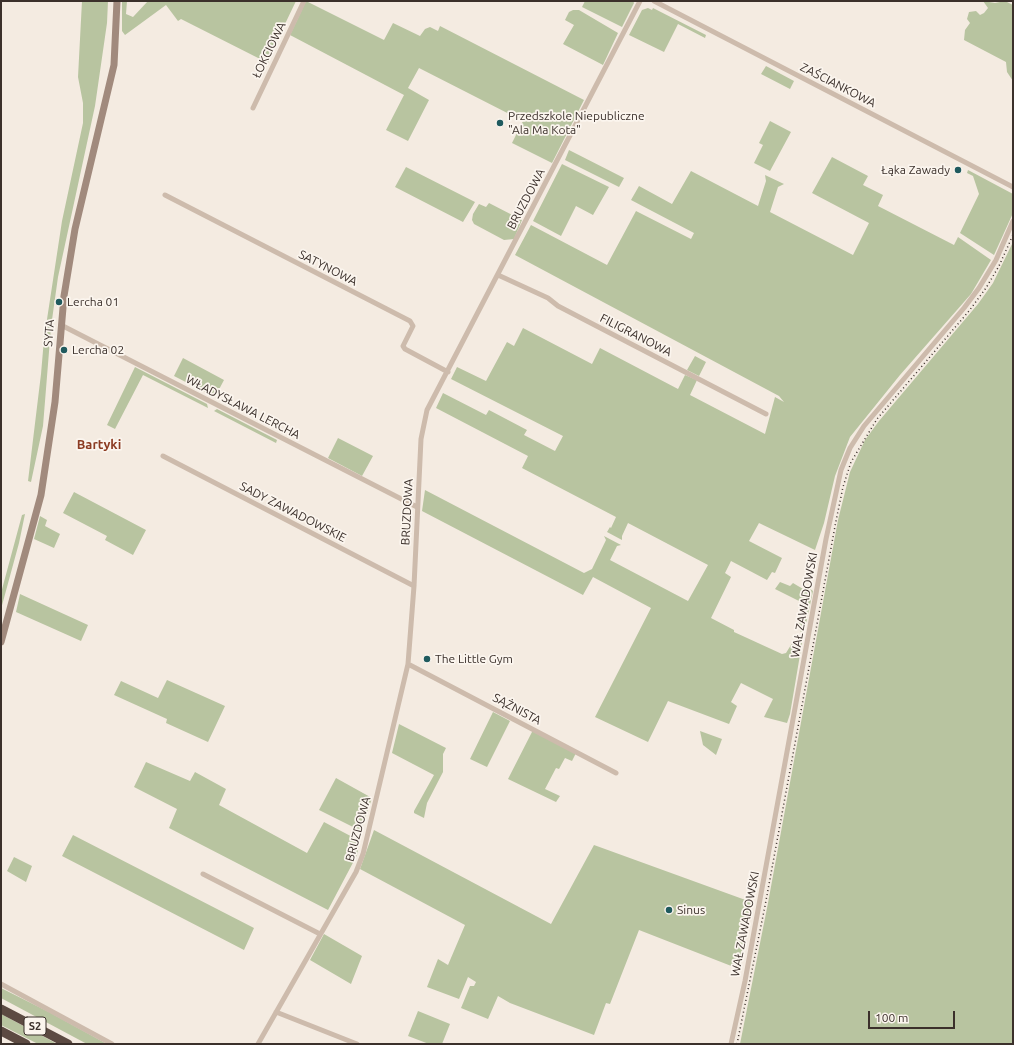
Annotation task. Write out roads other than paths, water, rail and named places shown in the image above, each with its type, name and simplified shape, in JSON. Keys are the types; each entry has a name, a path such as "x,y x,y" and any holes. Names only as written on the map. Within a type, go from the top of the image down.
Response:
{"highway":[{"name":"S2","path":"1,1009 68,1044"},
{"name":"S2","path":"1,1031 26,1044"}],"street":[{"name":"SYTA","path":"1,642 40,495 55,402 64,296 75,228 114,65 117,1"},
{"name":"ŁOKCIOWA","path":"253,108 304,1"},
{"name":"BRUZDOWA","path":"258,1044 356,872 363,854 408,664 414,586 421,439 425,417 640,1"},
{"name":"ZAŚCIANKOWA","path":"654,1 829,89 1013,187"},
{"name":"SATYNOWA","path":"165,195 410,321 413,326 403,346 404,349 448,372"},
{"name":"WAŁ ZAWADOWSKI","path":"731,1044 745,980 826,539 842,470 850,448 864,426 964,308 979,288 996,260 1013,221"},
{"name":"FILIGRANOWA","path":"498,275 548,298 558,306 766,414"},
{"name":"WŁADYSŁAWA LERCHA","path":"61,325 417,507"},
{"name":"SADY ZAWADOWSKIE","path":"163,456 414,586"},
{"name":"SĄŻNISTA","path":"408,664 616,773"},
{"path":"203,874 320,934"},
{"path":"1,984 112,1044"},
{"path":"276,1012 357,1044"}],"railway":[{"path":"737,1044 765,906 836,521 843,487 851,462 877,419 969,311 986,288 999,266 1013,235"}],"place":[{"name":"Przedszkole Niepubliczne \"Ala Ma Kota\"","path":"500,123"},
{"name":"Łąka Zawady","path":"958,170"},
{"name":"Lercha 01","path":"59,302"},
{"name":"Lercha 02","path":"64,350"},
{"name":"The Little Gym","path":"427,659"},
{"name":"Sinus","path":"669,910"}],"district":[{"name":"Bartyki","path":"99,445"}]}
